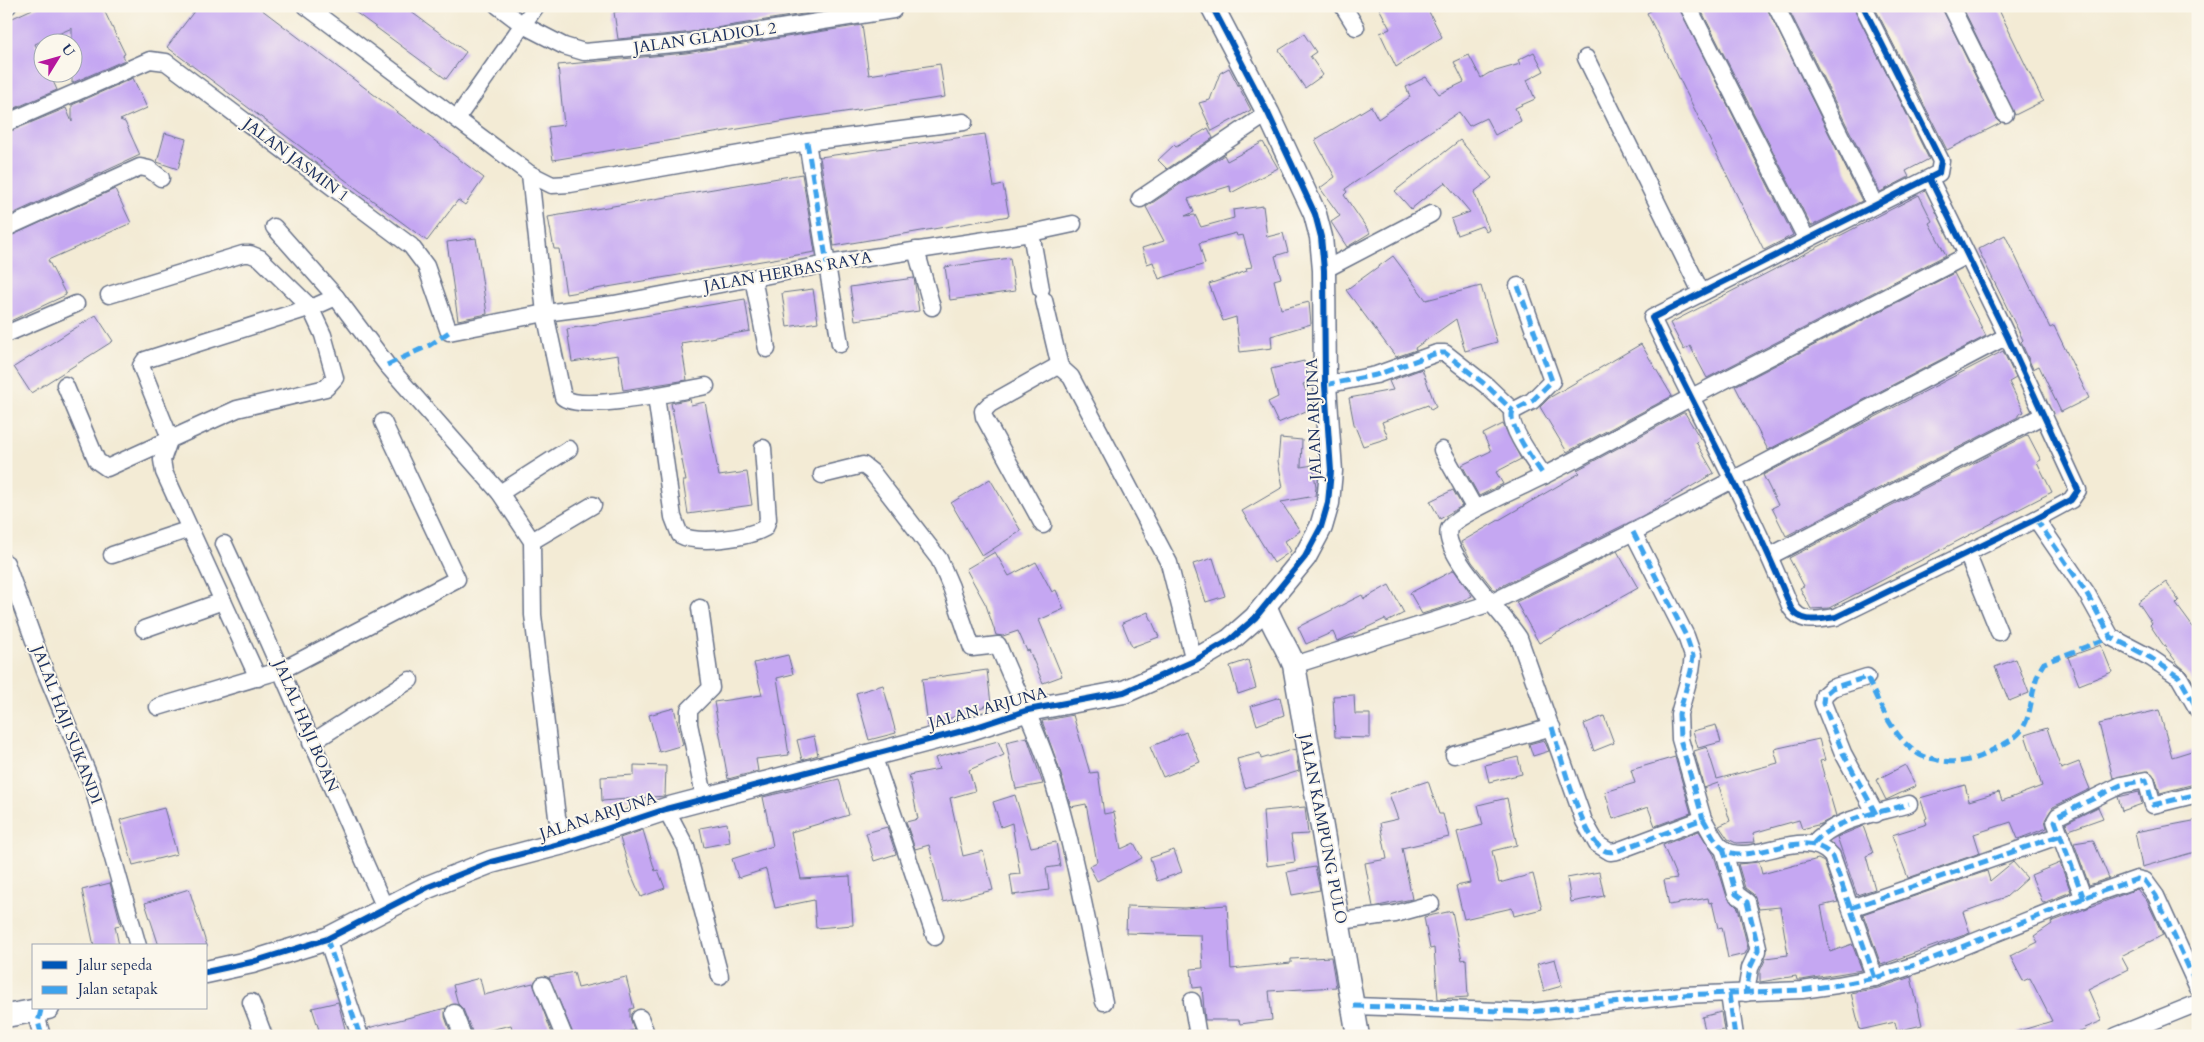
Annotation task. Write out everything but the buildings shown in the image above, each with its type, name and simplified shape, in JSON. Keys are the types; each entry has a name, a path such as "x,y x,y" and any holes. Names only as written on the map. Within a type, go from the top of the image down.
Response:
{"street":[{"path":"306,6 530,174 546,183 559,186 807,142 964,122"},
{"name":"JALAN GLADIOL 2","path":"498,6 523,25 564,46 584,52 685,43 893,10"},
{"path":"457,118 536,6"},
{"name":"JALAN ARJUNA","path":"208,972 252,962 327,939 428,887 491,862 567,842 666,808 705,800 970,729 1028,710 1124,692 1194,662 1265,618 1306,557 1321,528 1328,503 1331,471 1326,385 1322,237 1315,214 1268,113 1212,6"},
{"path":"1342,6 1356,27"},
{"path":"1688,6 1806,238"},
{"path":"1776,6 1875,205"},
{"path":"1863,6 1941,161 1939,173 1806,238 1652,318 1690,398 1733,478 1770,556 1791,608 1795,614 1804,620 1836,617 2036,519 2071,500 2078,490 2007,336 1966,256 1930,179"},
{"path":"1951,6 2005,114"},
{"path":"1586,58 1701,292"},
{"name":"JALAN JASMIN 1","path":"6,123 150,60 162,61 411,246 426,266 449,332 545,313"},
{"path":"1140,199 1268,113"},
{"path":"807,142 840,344"},
{"path":"6,228 140,167 149,169 161,178"},
{"path":"530,174 545,313 560,390 568,401 582,404 656,396 706,386"},
{"path":"1324,270 1431,214"},
{"name":"JALAN HERBAS RAYA","path":"545,313 614,304 827,264 1031,233 1073,224"},
{"path":"65,385 97,461 103,467 109,467 237,409 326,388 336,378 323,335 323,303 274,227"},
{"path":"1031,233 1042,294 1060,367 1071,377 1168,563 1194,662"},
{"path":"916,250 932,307"},
{"path":"109,295 250,254 260,258 323,303 388,365 500,493 532,541 533,615 557,817 567,842"},
{"path":"1703,819 1617,851 1603,850 1584,821 1552,727 1518,638 1511,625 1491,603 1448,542 1448,531 1451,523 1966,256"},
{"path":"753,278 767,349"},
{"path":"1518,286 1552,381 1532,401 1513,411 1511,418 1518,434 1544,476"},
{"path":"258,678 164,472 162,460 170,438 141,368 143,361 323,303"},
{"path":"6,334 76,304"},
{"path":"1294,665 1491,603 1633,532 2007,336"},
{"path":"1326,385 1376,375 1437,353 1445,353 1487,386 1513,411"},
{"path":"1043,525 984,417 983,411 990,404 1054,368 1060,367"},
{"path":"656,396 674,517 680,535 690,540 748,534 765,528 768,519 763,448"},
{"path":"1770,556 2044,415"},
{"path":"158,707 282,670 457,578 383,422"},
{"path":"500,493 568,449"},
{"path":"1442,450 1475,509"},
{"path":"822,475 864,465 872,472 938,559 951,586 972,648 998,645 1016,693 1028,710 1062,813 1104,1002"},
{"path":"532,541 593,506"},
{"path":"2036,519 2086,592 2111,637 2152,658 2179,677 2194,700 2198,710"},
{"path":"112,555 190,529"},
{"path":"1633,532 1686,636 1692,656 1692,671 1678,714 1680,740 1703,819 1723,848 1736,894 1747,902 1758,952 1750,968 1746,993"},
{"name":"JALAL HAJI BOAN","path":"224,544 282,670 311,743 386,910"},
{"path":"1967,553 1999,632"},
{"name":"JALAL HAJI SUKANDI","path":"6,563 46,671 91,781 137,944"},
{"path":"144,629 223,601"},
{"path":"700,608 711,688 689,710 689,724 705,800"},
{"name":"JALAN KAMPUNG PULO","path":"1265,618 1286,645 1294,665 1313,785 1340,920 1358,1036"},
{"path":"1868,677 1832,688 1824,695 1823,703 1843,753 1876,814"},
{"path":"311,743 410,680"},
{"path":"1454,756 1552,727"},
{"path":"873,755 935,937"},
{"path":"2084,898 2055,821 2058,816 2121,785 2146,780 2153,805 2198,794"},
{"path":"1813,844 1820,835 1835,825 1909,804"},
{"path":"666,808 686,847 720,976"},
{"path":"1851,908 2061,835"},
{"path":"1723,848 1732,853 1744,853 1808,843 1824,848 1832,856 1875,978"},
{"path":"1354,1006 1530,1012 1683,995 1802,990 1875,978 1924,962 2131,880 2145,881 2156,896 2198,988"},
{"path":"1340,920 1395,914 1431,904"},
{"path":"327,939 360,1036"},
{"path":"543,985 564,1036"},
{"path":"1729,994 1735,1036"},
{"path":"1192,1001 1198,1036"},
{"path":"251,1002 264,1036"},
{"path":"2127,1034 2198,1003"},
{"path":"6,1016 39,1010"},
{"path":"42,1036 38,1022 44,1010"},
{"path":"454,1013 463,1036"},
{"path":"640,1018 646,1035"}],"marked path":[{"path":"807,142 827,264"},
{"path":"1518,286 1552,381 1532,401 1513,411 1512,417 1523,444 1544,476"},
{"path":"387,365 430,345 449,332"},
{"path":"1325,385 1376,375 1437,353 1445,353 1487,386 1513,411"},
{"path":"2036,519 2086,592 2111,637 2151,658 2179,677 2198,710"},
{"path":"1633,532 1686,636 1693,656 1691,671 1679,714 1680,739 1703,819"},
{"path":"1876,814 1843,753 1823,703 1824,695 1832,688 1867,677 1888,720 1902,740 1911,748 1926,757 1951,762 1964,761 1983,755 2011,740 2021,731 2028,715 2039,671 2044,663 2111,637"},
{"path":"1552,727 1579,811 1594,841 1606,851 1617,851 1703,819 1719,845 1733,853 1746,854 1806,844 1820,847 1832,856 1875,978"},
{"path":"2084,899 2055,821 2058,816 2121,785 2146,780 2153,805 2198,794"},
{"path":"1813,844 1822,835 1844,823 1909,804"},
{"path":"1851,908 2061,835"},
{"path":"1723,848 1736,894 1747,902 1758,947 1750,968 1746,993"},
{"path":"1354,1006 1530,1012 1683,995 1802,990 1837,985 1875,978 1924,962 2091,895 2137,879 2145,881 2156,896 2198,988"},
{"path":"327,939 360,1036"},
{"path":"1729,994 1735,1036"},
{"path":"41,1010 38,1022 42,1036"}],"cycle path":[{"path":"208,972 252,962 327,939 428,887 491,862 567,842 666,809 970,729 1028,710 1124,692 1194,661 1230,640 1255,618 1305,557 1321,527 1328,503 1331,471 1325,385 1324,270 1321,237 1315,214 1268,113 1212,6"},
{"path":"1863,6 1941,161 1939,173 1652,318 1742,498 1791,608 1800,617 1806,619 1817,620 1836,617 2036,519 2071,500 2078,490 2007,336 1930,179"}]}
